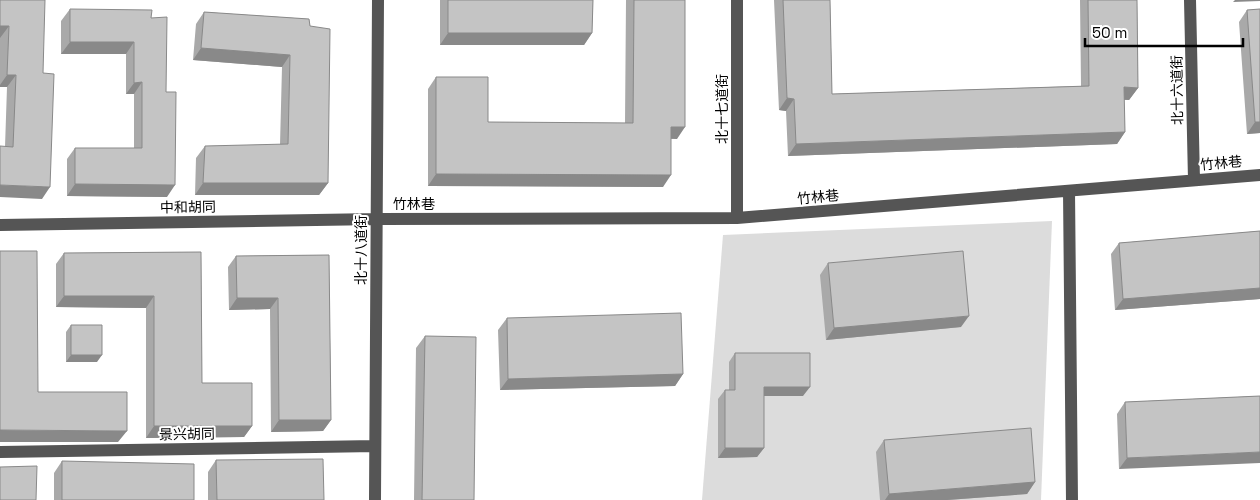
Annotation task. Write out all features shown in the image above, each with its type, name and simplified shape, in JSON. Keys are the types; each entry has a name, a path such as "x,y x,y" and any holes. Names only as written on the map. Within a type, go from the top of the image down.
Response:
{"street":[{"name":"北十八道街","path":"375,500 378,0"},
{"name":"北十七道街","path":"737,0 737,218"},
{"name":"北十六道街","path":"1190,0 1194,180"},
{"name":"竹林巷","path":"376,219 737,218 1260,174"},
{"path":"1069,191 1072,500"},
{"name":"中和胡同","path":"0,225 376,219"},
{"name":"景兴胡同","path":"0,452 375,446"}],"shaded area":[{"path":"1052,221 1041,500 702,500 723,235"}],"building":[{"path":"0,0 45,0 43,73 54,74 50,187 0,185 0,146 13,147 16,75 7,75 9,26 0,26"},
{"path":"448,0 593,0 592,33 448,33"},
{"path":"634,0 685,0 685,127 671,127 671,175 436,174 436,77 488,77 488,122 633,123"},
{"path":"783,0 830,0 832,94 1089,86 1088,0 1137,0 1138,88 1124,87 1125,132 796,144 794,99 787,98"},
{"path":"70,9 152,10 151,18 167,17 166,92 176,92 175,185 75,184 75,148 142,148 142,82 134,83 134,42 70,42"},
{"path":"1260,9 1260,122 1255,122 1247,10"},
{"path":"204,12 309,19 310,26 330,29 328,183 203,183 205,146 288,144 290,55 201,48"},
{"path":"1260,231 1260,288 1123,299 1119,243"},
{"path":"0,251 37,251 38,392 127,392 127,431 0,430"},
{"path":"963,251 969,316 834,328 828,263"},
{"path":"201,252 202,383 252,383 252,426 154,426 154,296 64,296 64,253"},
{"path":"329,255 331,420 279,420 278,298 237,298 236,256"},
{"path":"681,313 683,374 508,379 507,318"},
{"path":"71,325 102,325 102,355 71,355"},
{"path":"425,336 476,337 474,500 422,500"},
{"path":"735,353 810,353 810,387 764,387 764,448 725,448 725,390 735,390"},
{"path":"1260,396 1260,452 1127,458 1125,402"},
{"path":"1031,428 1035,482 889,494 884,440"},
{"path":"323,459 324,500 217,500 216,460"},
{"path":"62,461 194,464 194,500 62,500"},
{"path":"37,466 36,500 0,500 0,467"}]}
